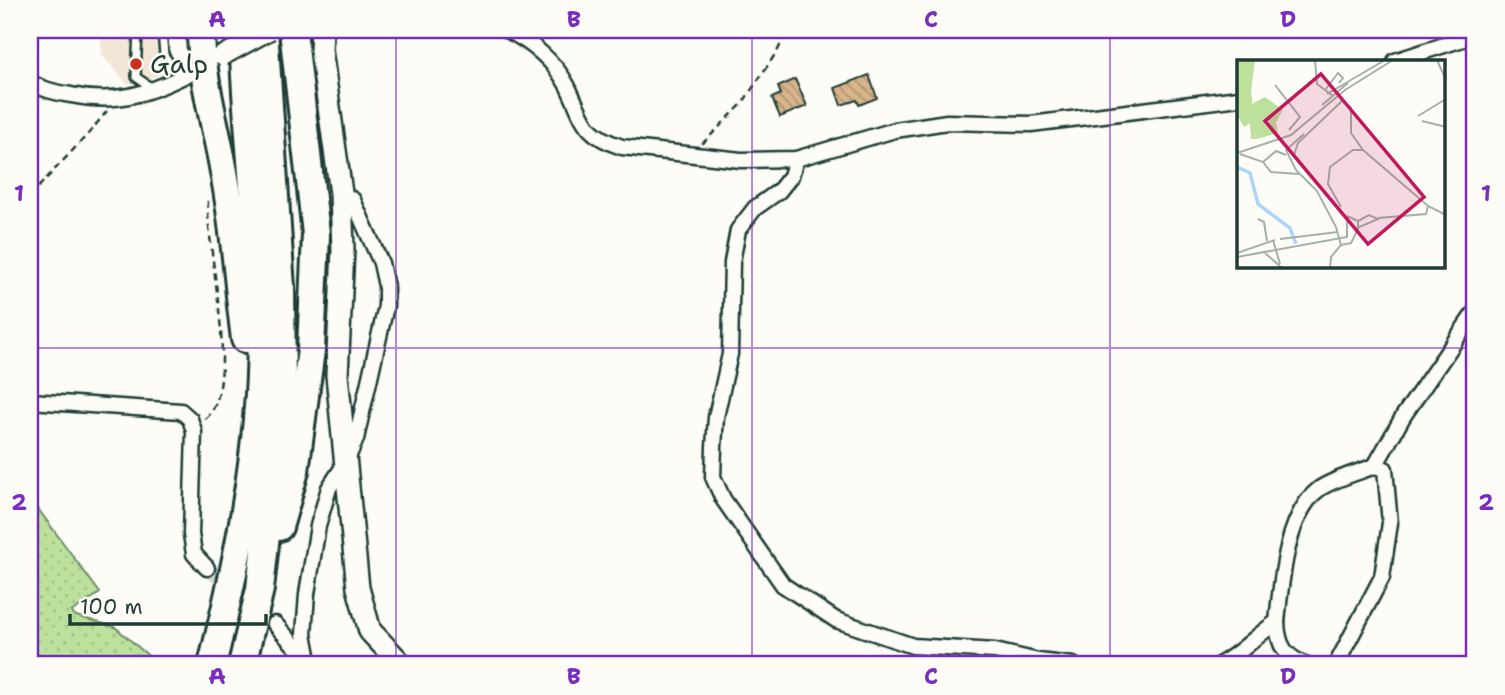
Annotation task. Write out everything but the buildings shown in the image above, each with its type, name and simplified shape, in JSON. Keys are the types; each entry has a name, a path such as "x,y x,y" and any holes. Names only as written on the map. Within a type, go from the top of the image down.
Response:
{"highway":[{"path":"201,30 201,67 216,123 227,188 248,368 246,511"},
{"path":"212,665 246,511 259,393 259,285 243,30"},
{"path":"260,589 282,388 281,288 264,30"},
{"path":"242,665 260,589 295,471 311,349 316,234 293,30"}],"main road":[{"path":"308,30 321,40 341,193 343,250 337,375 358,588 370,631 401,665"}],"street":[{"path":"30,82 47,91 94,100 116,100 156,90 270,30"},
{"path":"507,30 547,58 566,83 589,130 606,142 622,147 741,160 796,159 895,130 947,122 1031,124 1237,98"},
{"path":"1398,60 1475,35"},
{"path":"796,159 791,176 779,191 755,208 738,230 732,262 730,354 716,417 714,447 713,477 723,499 783,585 836,620 913,646 996,651 1038,661 1073,665"},
{"path":"308,662 304,634 307,594 318,526 329,488 356,439 372,363 384,323 386,286 381,262 353,200 341,193"},
{"path":"1307,665 1293,660 1278,641 1277,622 1281,579 1302,510 1319,489 1375,466 1404,415 1475,312"},
{"path":"30,401 181,411 190,419 194,428 191,534 194,554 207,568"},
{"path":"1336,665 1382,577 1390,523 1385,469 1375,466"},
{"path":"1219,665 1232,659 1277,622"},
{"path":"275,624 308,662"}],"lane":[{"path":"138,30 136,77 156,90"},
{"path":"162,30 164,55 201,67"}],"path":[{"path":"699,155 701,145 726,122 754,86 778,50 787,30"},
{"path":"30,196 116,100"},
{"path":"194,428 210,414 222,388 219,310 209,192"}],"shaded area":[{"name":"Galp","path":"100,30 156,30 163,74 127,84 102,55"}],"green space":[{"path":"30,498 100,593 71,612 76,616 115,627 159,665 30,665"}],"tunnel":[{"path":"207,568 275,624"}],"place":[{"name":"Galp","path":"136,64"}]}
